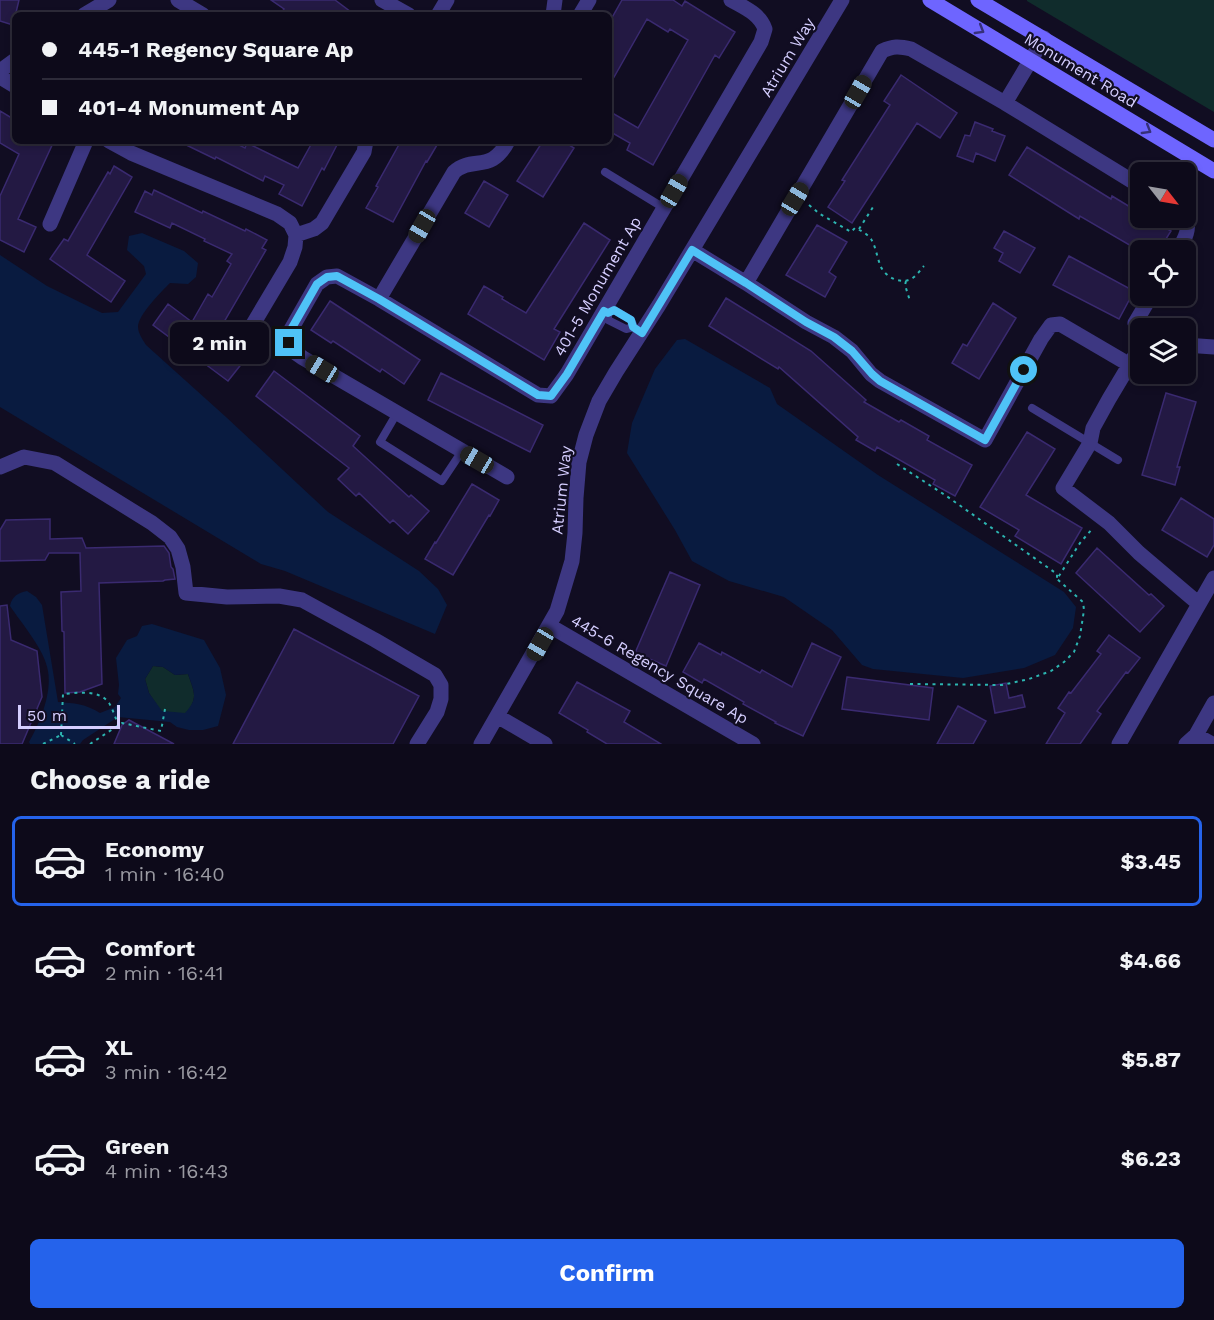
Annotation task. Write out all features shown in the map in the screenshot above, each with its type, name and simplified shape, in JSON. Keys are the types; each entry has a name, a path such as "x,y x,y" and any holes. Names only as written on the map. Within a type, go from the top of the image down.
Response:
{"main road":[{"name":"Monument Road","path":"930,0 1214,171"},
{"name":"Monument Road","path":"978,0 1214,140"}],"street":[{"path":"89,12 109,0"},
{"path":"178,0 198,12"},
{"path":"382,0 404,12"},
{"name":"401-5 Monument Ap","path":"379,299 538,395 551,396 606,312 761,42 765,29 763,21 731,0"},
{"name":"Atrium Way","path":"481,744 550,626 564,591 572,561 579,462 599,401 638,330 692,250 842,0"},
{"path":"1005,103 1044,39"},
{"path":"746,283 882,51 891,47 900,46 911,49 1005,103 1130,180"},
{"path":"50,224 85,144"},
{"path":"114,144 277,214 290,223 296,235 295,248 290,262 240,346"},
{"path":"296,235 314,229 322,223 364,152 365,144"},
{"path":"506,144 498,156 487,162 460,166 454,172 379,299 337,276 327,277 317,284 306,301 289,333 289,343 293,351 303,358 507,477"},
{"path":"692,250 806,322 834,337 852,351 880,381 985,440 1051,325 1060,324 1130,365 1093,428 1090,443 1063,488 1109,523 1139,553 1199,604"},
{"path":"1196,346 1214,347"},
{"path":"0,467 24,457 55,463 152,523 170,537 178,549 186,593 227,597 279,596 302,600 435,675 441,685 441,699 417,744"},
{"path":"1119,744 1214,578"},
{"name":"445-6 Regency Square Ap","path":"550,626 753,744"},
{"path":"1212,744 1191,739 1214,703"},
{"path":"498,716 545,744"}],"lane":[{"path":"605,172 664,208"},
{"path":"606,312 614,310 620,313 631,320 638,330"},
{"path":"1032,408 1118,460"},
{"path":"397,413 380,442 442,481 462,451"}],"path":[{"path":"795,199 814,208 851,232 854,228 859,229 872,241 882,268 894,279 906,281 915,277 924,266"},
{"path":"859,229 875,204"},
{"path":"906,281 910,301"},
{"path":"897,464 945,495 1056,574 1057,579 1083,602 1084,609 1080,636 1074,652 1051,671 1002,685 910,684"},
{"path":"1057,579 1080,543 1101,517"},
{"path":"62,735 63,694 94,693 108,701 118,723"},
{"path":"90,744 118,723 161,730 165,709"},
{"path":"43,744 62,735"},
{"path":"62,735 75,744"}],"green space":[{"path":"1214,0 1214,112 1027,1"},
{"path":"153,666 163,667 175,675 188,674 194,699 185,714 161,711 149,693 145,679"}],"water":[{"path":"142,233 184,251 198,263 196,277 188,284 170,283 142,316 138,329 146,345 328,512 419,571 438,589 447,605 435,634 285,571 261,564 0,407 0,255 47,286 102,313 118,312 146,274 144,266 127,250 129,236"},
{"path":"685,339 770,388 777,404 878,475 1064,592 1076,607 1073,628 1055,655 1024,668 963,678 873,669 862,665 832,630 784,597 729,581 692,561 627,453 632,423 655,369 677,340"},
{"path":"27,591 42,605 58,702 80,704 100,713 115,707 121,698 118,694 116,658 127,640 137,636 142,626 152,624 204,640 220,668 226,695 218,726 203,730 189,730 177,727 170,722 118,717 80,744 30,744 44,708 49,680 42,655 10,606 14,597","holes":["153,666 163,667 175,675 188,674 194,699 185,713 162,711 149,693 145,679"]}],"building":[{"path":"0,0 19,0 16,12 12,12 12,25 0,21"},
{"path":"271,0 335,0 351,12 282,12 284,9"},
{"path":"622,0 673,0 682,6 685,1 735,32 719,58 715,55 653,165 627,150 630,143 612,133 612,113 638,128 688,40 670,29 668,32 647,19 612,81 612,18"},
{"path":"901,75 957,113 940,138 917,123 852,223 828,207 845,181 842,180 890,105 884,101"},
{"path":"0,111 12,118 12,144 53,144 18,219 36,227 24,252 0,240 0,196 19,154 0,143"},
{"path":"975,122 1005,136 995,161 976,153 973,162 957,156 965,135 970,136"},
{"path":"184,144 237,144 245,148 249,144 298,168 311,144 337,144 302,206 279,194 284,185 265,176 263,181 216,157 215,159"},
{"path":"399,144 437,145 393,222 366,208 378,187 376,186"},
{"path":"541,144 568,144 574,148 543,197 517,181"},
{"path":"1027,147 1111,199 1112,196 1130,207 1130,228 1166,228 1171,231 1165,240 1130,240 1130,245 1080,216 1079,219 1009,175"},
{"path":"114,166 132,177 87,255 125,281 111,302 50,259 64,239 68,241 108,172 110,174"},
{"path":"484,181 508,195 489,227 465,213"},
{"path":"154,190 267,240 262,248 266,250 214,339 243,362 228,381 153,325 168,304 192,322 208,294 212,297 231,264 227,261 232,254 172,223 170,228 135,212 145,191 152,195"},
{"path":"584,223 610,240 554,329 560,332 544,360 468,314 484,286 526,313"},
{"path":"817,225 847,242 829,272 836,277 825,297 786,275"},
{"path":"1004,231 1035,248 1020,273 999,261 1003,253 994,248"},
{"path":"1069,256 1130,289 1130,298 1119,319 1053,285"},
{"path":"726,298 811,351 866,400 864,402 929,436 927,440 972,465 955,496 933,484 935,480 877,447 875,451 856,440 858,437 779,367 778,369 709,326"},
{"path":"330,301 420,360 404,384 382,369 380,372 333,341 331,343 311,330"},
{"path":"993,303 1016,318 979,379 952,363 963,344 967,346"},
{"path":"274,371 360,436 353,446 409,497 411,495 429,511 408,534 393,520 390,523 359,493 356,496 338,479 349,468 256,396"},
{"path":"441,373 543,425 530,452 428,400"},
{"path":"1166,393 1196,402 1177,467 1180,467 1175,485 1142,475"},
{"path":"1027,432 1055,449 1026,495 1082,528 1061,564 1015,536 1019,530 980,507"},
{"path":"472,484 499,500 453,575 425,559"},
{"path":"1181,498 1214,519 1214,545 1207,557 1162,530"},
{"path":"50,519 50,539 82,538 86,548 164,546 169,553 175,579 99,583 102,684 80,692 65,693 61,592 81,591 80,553 49,553 45,560 0,561 0,530 6,520"},
{"path":"1097,548 1164,606 1140,632 1076,573"},
{"path":"670,572 700,585 666,666 635,653"},
{"path":"7,605 11,640 37,651 42,697 22,744 0,744 0,606"},
{"path":"294,629 419,696 393,744 233,744"},
{"path":"1109,635 1140,658 1128,673 1126,672 1097,711 1101,714 1080,744 1046,744 1065,713 1058,708 1101,654 1097,651"},
{"path":"699,643 721,655 722,652 760,673 762,670 792,687 812,643 841,657 803,736 775,723 704,679 702,683 683,672"},
{"path":"847,677 933,688 929,720 842,709"},
{"path":"577,682 630,711 624,722 661,744 607,744 559,713"},
{"path":"1006,683 1009,698 1022,695 1025,707 995,713 990,686"},
{"path":"958,706 986,721 973,744 937,744"},
{"path":"129,720 174,744 114,744 122,725"}],"route":[{"path":"289,343 289,333 317,284 327,277 337,276 349,281 538,395 551,396 567,374 604,311 608,313 614,310 620,313 631,320 633,327 642,333 692,250 806,322 834,337 852,351 880,381 985,440 1024,370"}]}
